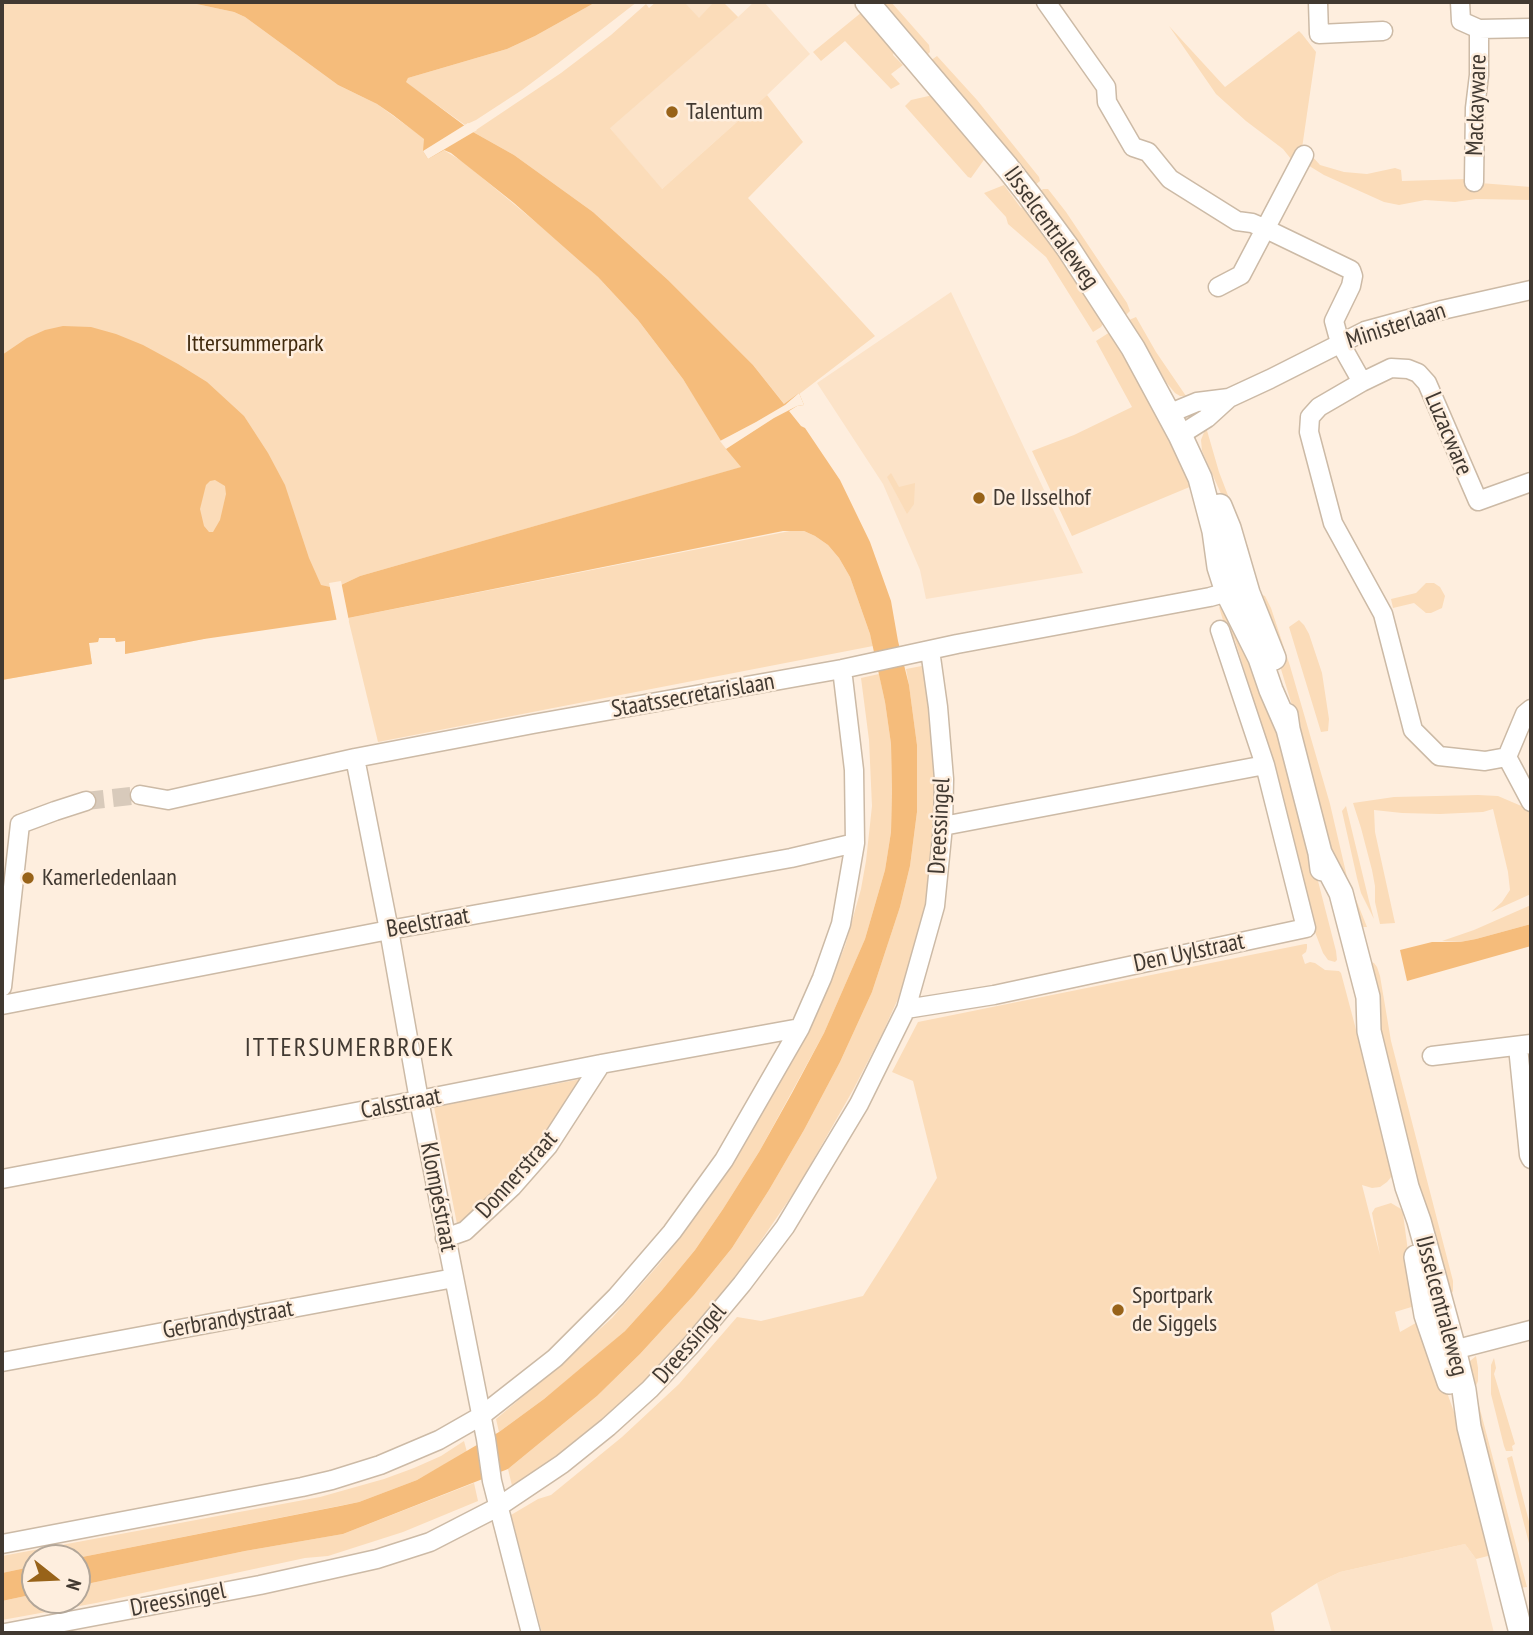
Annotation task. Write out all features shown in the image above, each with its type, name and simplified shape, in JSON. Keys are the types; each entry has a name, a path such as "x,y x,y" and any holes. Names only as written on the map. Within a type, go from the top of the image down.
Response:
{"street":[{"name":"IJsselcentraleweg","path":"867,2 1007,167 1068,248 1118,324 1180,435 1200,478 1214,531 1219,567 1236,589 1288,729 1320,853 1340,893 1368,997 1369,1031 1407,1187 1419,1221 1446,1351 1464,1390 1469,1427 1521,1632"},
{"path":"1046,2 1106,87 1107,102 1133,147 1148,152 1170,179 1188,192 1237,221 1266,229 1350,270 1353,276 1351,286 1334,321 1340,343 1362,382 1319,407 1310,417 1309,432 1333,523 1382,614 1413,730 1439,756 1485,761 1507,757"},
{"path":"1318,2 1319,34 1383,31"},
{"name":"Mackayware","path":"1460,2 1461,21 1479,29 1531,28"},
{"name":"Mackayware","path":"1474,182 1479,29"},
{"path":"1218,287 1241,275 1304,155"},
{"name":"Ministerlaan","path":"1180,435 1207,418 1229,398 1365,331 1531,290"},
{"name":"Luzacware","path":"1362,382 1391,368 1408,369 1418,373 1427,383 1478,501 1531,482"},
{"name":"Ministerlaan","path":"1168,414 1197,401 1229,398"},
{"name":"Staatssecretarislaan","path":"140,795 168,800 355,758 842,670 957,644 1210,597 1236,589"},
{"name":"Den Uylstraat","path":"906,1009 993,995 1306,928 1265,765 1220,630"},
{"name":"Dreessingel","path":"5,1633 260,1585 377,1559 430,1542 498,1507 562,1465 650,1389 742,1284 785,1227 859,1104 906,1009 935,906 943,826 944,779 938,708 928,651"},
{"path":"2,1544 332,1480 380,1465 439,1440 481,1416 555,1358 616,1297 672,1232 724,1160 800,1028 822,978 841,924 855,843 854,770 842,670"},
{"path":"1507,757 1525,714 1531,709"},
{"path":"1507,757 1531,802"},
{"name":"Klompéstraat","path":"355,758 492,1481 531,1633"},
{"path":"943,826 1265,765"},
{"path":"2,987 11,822 86,801"},
{"name":"Beelstraat","path":"2,1006 389,930 791,858 855,843"},
{"name":"Calsstraat","path":"2,1179 800,1028"},
{"path":"1432,1056 1525,1046 1531,1159"},
{"name":"Donnerstraat","path":"445,1238 465,1231 512,1187 548,1146 601,1064"},
{"name":"Gerbrandystraat","path":"2,1362 454,1278"},
{"path":"1446,1351 1531,1329"}],"shaded area":[{"path":"187,2 596,2 507,49 408,78 406,82 473,132 514,155 593,212 668,280 753,365 784,404 799,393 804,405 789,411 805,428 840,480 870,542 891,601 909,685 917,745 917,812 910,866 900,907 872,992 840,1062 804,1130 732,1248 694,1295 597,1396 508,1469 343,1534 91,1583 91,1555 359,1502 417,1480 499,1432 544,1399 625,1331 695,1250 723,1209 759,1152 824,1033 865,939 885,870 891,832 891,744 870,634 850,577 839,558 828,545 804,531 783,531 348,618 204,639 125,654 125,641 99,638 98,642 89,643 92,664 2,680 2,355 27,338 45,330 63,326 91,327 116,334 143,345 207,382 244,416 268,453 285,485 309,558 321,585 330,587 360,576 741,467 726,449 683,379 638,320 598,277 514,203 451,153 444,150 428,159 423,151 424,139 377,104 338,85 245,17","holes":["215,480 225,486 226,494 220,520 213,532 209,532 204,526 200,509 206,485"]},
{"name":"Talentum","path":"677,2 723,2 738,17 754,2 764,2 810,54 661,190 570,84"},
{"path":"951,292 1083,573 926,599 920,570 883,484 817,383"},
{"path":"1531,924 1531,946 1407,981 1400,950 1432,942 1476,939"},
{"path":"1465,1544 1476,1559 1494,1633 1332,1633 1317,1583 1340,1572"},
{"path":"21,1569 21,1597 2,1601 2,1573"}],"green space":[{"name":"Ittersummerpark","path":"2,2 187,2 245,17 338,85 377,104 425,139 462,161 573,253 638,320 683,379 742,467 360,576 204,639 125,654 125,641 99,638 98,642 89,643 92,664 2,680"},
{"path":"596,2 637,2 522,90 465,125 405,82 408,78 507,49"},
{"path":"656,2 684,2 699,18 714,2 723,2 738,17 610,128 662,189 767,95 803,142 748,198 875,336 785,405 753,365 668,280 593,212 514,155 473,132 561,73 646,4 649,8"},
{"path":"877,2 891,2 929,45 930,52 925,57"},
{"path":"862,12 895,50 893,55 903,65 891,74 900,84 891,89 845,41 821,61 813,52"},
{"path":"1169,26 1225,87 1299,31 1302,34 1316,52 1301,155 1295,164 1283,149 1216,94"},
{"path":"937,56 977,100 1039,177 1040,181 1034,186 930,61"},
{"path":"933,95 986,157 971,178 905,106 911,100"},
{"path":"1311,155 1320,165 1344,172 1367,174 1395,168 1401,170 1402,181 1466,179 1480,183 1531,187 1531,200 1425,200 1399,205 1384,202 1306,164"},
{"path":"1004,185 1021,208 1026,205 1105,321 1101,327 1093,332 1046,257 1008,224 1006,217 984,193"},
{"path":"1048,189 1066,212 1127,303 1130,311 1126,315 1039,192"},
{"path":"1136,317 1186,396 1175,393 1166,382 1129,320"},
{"path":"1110,332 1155,408 1192,486 1072,536 1032,451 1074,435 1132,407 1096,341"},
{"path":"1206,427 1219,472 1249,550 1241,551 1226,505 1202,451 1201,440"},
{"path":"891,473 899,487 915,483 914,504 907,514 887,477"},
{"path":"795,530 815,536 828,545 839,558 850,577 873,646 378,742 348,618"},
{"path":"1426,583 1434,583 1440,587 1445,596 1442,608 1426,613 1414,603 1393,608 1391,599 1416,593"},
{"path":"1258,593 1265,596 1271,608 1290,666 1330,804 1347,877 1367,927 1357,925 1329,844 1297,722"},
{"path":"1219,607 1227,610 1242,627 1289,768 1336,951 1335,962 1328,960 1323,953 1313,927 1264,734 1235,640 1226,630"},
{"path":"1299,620 1309,634 1322,673 1329,719 1328,731 1321,732 1289,627"},
{"path":"927,665 940,807 928,904 910,967 882,1034 799,1185 745,1264 713,1305 660,1366 635,1390 571,1446 513,1490 508,1469 597,1396 640,1354 694,1295 732,1248 804,1130 840,1062 872,992 900,907 910,866 917,812 917,745 906,669"},
{"path":"879,674 891,744 891,832 885,870 865,939 824,1033 759,1152 695,1250 625,1331 544,1399 499,1432 496,1419 612,1318 690,1224 742,1148 821,1004 845,946 866,861 872,806 869,740 861,678"},
{"path":"1498,796 1526,808 1531,815 1531,894 1491,912 1510,890 1493,809 1440,814 1374,810 1375,832 1395,923 1380,924 1372,870 1353,803 1394,797"},
{"path":"1346,806 1374,919 1357,878 1342,811"},
{"path":"1531,905 1531,924 1476,939 1442,941 1474,930"},
{"name":"Sportpark de Siggels","path":"1307,944 1306,952 1302,955 1305,964 1315,963 1325,970 1341,973 1393,1169 1392,1176 1380,1187 1362,1185 1380,1255 1372,1213 1375,1208 1391,1203 1401,1209 1403,1214 1418,1305 1395,1312 1400,1332 1421,1320 1454,1412 1492,1552 1488,1556 1476,1559 1465,1544 1340,1572 1317,1583 1271,1613 1275,1633 542,1633 511,1515 538,1499 551,1495 622,1437 679,1384 737,1317 761,1321 863,1296 937,1178 913,1081 892,1072 918,1022"},
{"path":"1370,962 1377,967 1380,976 1391,1041 1453,1281 1453,1291 1446,1298 1377,1016"},
{"path":"581,1079 544,1135 508,1179 458,1229 434,1107"},
{"path":"1476,1356 1477,1398 1527,1587 1520,1588 1467,1369"},
{"path":"1494,1358 1494,1374 1515,1444 1512,1446 1513,1451 1506,1451 1504,1446 1491,1394 1491,1365"},
{"path":"464,1441 467,1452 417,1480 359,1502 91,1555 91,1544 67,1544 320,1497 384,1479 441,1456"},
{"path":"1512,1456 1531,1529 1531,1551 1507,1458"},
{"path":"474,1483 478,1501 403,1532 328,1556 305,1558 91,1604 91,1583 343,1534"},
{"path":"21,1552 21,1569 2,1573 2,1556"},
{"path":"21,1597 21,1614 35,1614 2,1620 2,1601"}],"pier":[{"path":"468,123 477,130 428,159 423,151"},
{"path":"799,393 804,405 774,418 726,449 720,441 785,405"},
{"path":"341,581 349,621 337,622 329,583"}],"tunnel":[{"path":"86,801 140,795"}],"place":[{"name":"Talentum","path":"672,112"},
{"name":"De IJsselhof","path":"979,498"},
{"name":"Kamerledenlaan","path":"28,878"},
{"name":"Sportpark de Siggels","path":"1118,1310"}],"district":[{"name":"ITTERSUMERBROEK","path":"350,1049"}]}
